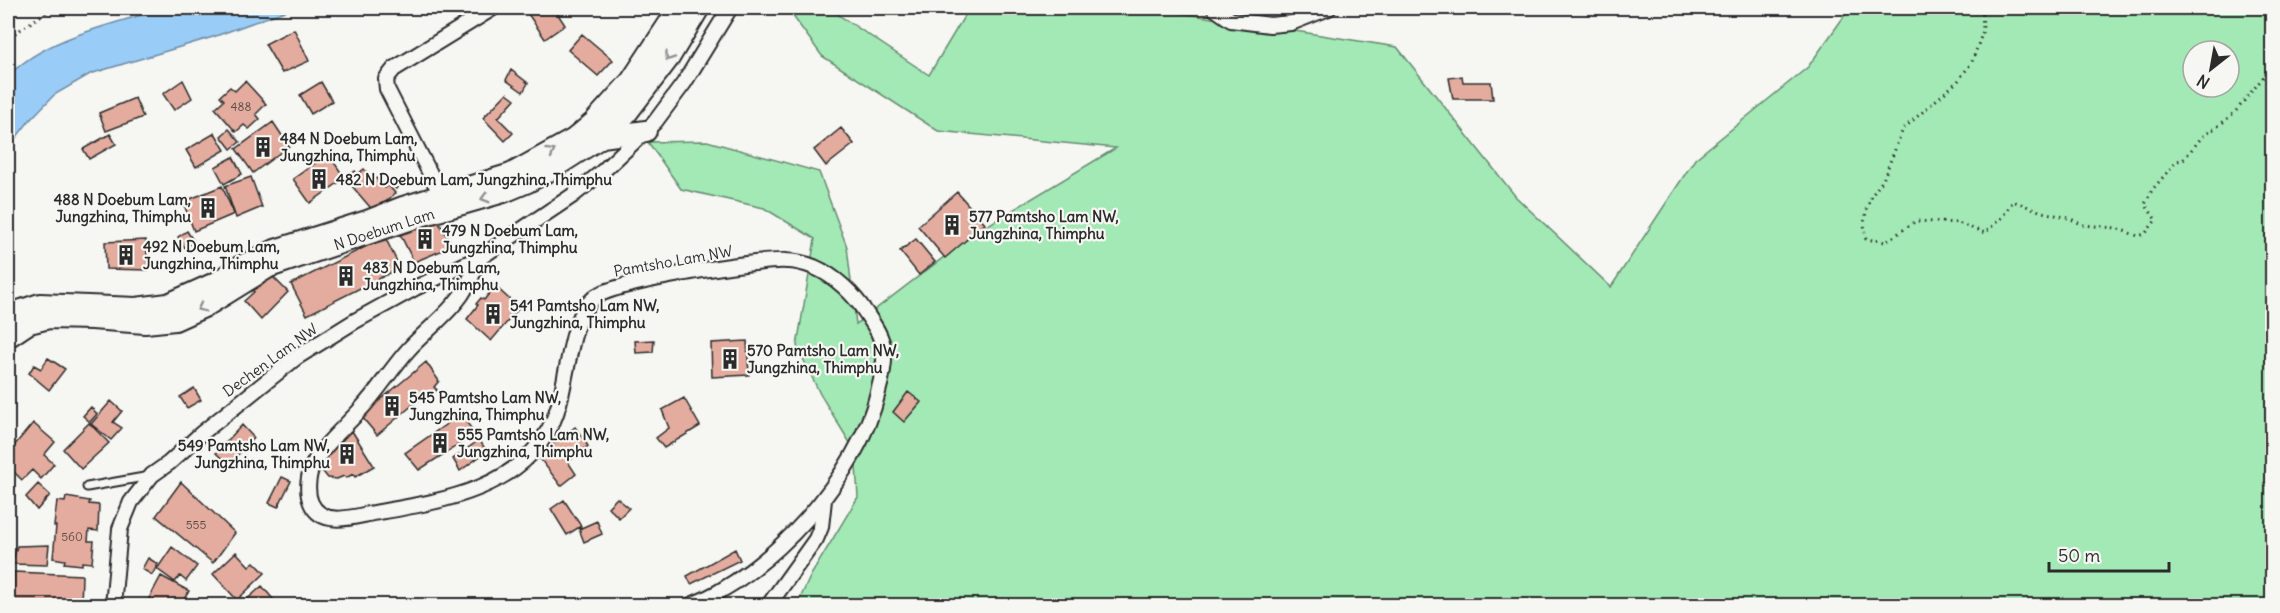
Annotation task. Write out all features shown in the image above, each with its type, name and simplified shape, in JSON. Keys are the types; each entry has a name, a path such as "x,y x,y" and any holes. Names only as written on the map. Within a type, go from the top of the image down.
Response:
{"main road":[{"name":"N Doebum Lam","path":"8,318 16,312 40,304 136,308 168,304 217,282 241,266 275,250 511,174 574,139 606,109 632,81 679,8"},
{"name":"N Doebum Lam","path":"8,337 29,323 49,318 145,323 175,320 206,306 269,267 421,216 504,192 528,182 602,137 627,112 669,58 699,8"},
{"path":"602,137 646,131"}],"street":[{"path":"441,195 387,89 386,79 394,69 493,8"},
{"name":"Dechen Lam NW","path":"113,606 120,529 131,502 152,475 297,357 415,288 481,257 572,196 602,172 655,122 684,83 729,8"},
{"path":"1214,8 1231,20 1270,25 1291,23 1329,8"},
{"name":"Pamtsho Lam NW","path":"481,257 461,296 410,348 362,409 316,459 309,474 309,494 315,510 324,516 347,519 416,507 489,484 523,464 544,438 554,419 579,320 589,303 600,293 614,288 667,277 786,260 816,267 844,287 861,305 874,325 881,339 884,370 871,416 847,465 824,500 776,550 752,571 690,606"},
{"path":"768,606 816,539 821,527 824,500"}],"lane":[{"path":"87,487 152,475"}],"path":[{"path":"8,43 14,34 52,8"},
{"path":"1982,8 1983,31 1972,62 1958,81 1903,129 1883,180 1872,195 1866,211 1864,224 1866,238 1886,242 1917,221 1959,223 1984,233 2003,216 2013,201 2042,212 2069,218 2083,225 2116,228 2138,236 2145,234 2156,220 2145,204 2152,190 2177,161 2183,160 2202,137 2236,111 2269,70 2272,59"}],"green space":[{"path":"787,8 828,8 929,75 965,15 961,8 1148,8 1397,47 1516,197 1611,287 1695,159 1808,67 1850,8 2272,8 2272,605 797,605 811,575 858,497 855,451 820,394 797,346 815,239 764,208 681,189 648,142 707,141 819,172 847,247 856,324 978,231 1116,148 938,131 822,56"}],"water":[{"path":"164,8 293,8 213,37 90,74 54,95 8,148 8,76 24,62 61,41"}],"building":[{"path":"524,8 554,8 565,25 545,39"},
{"path":"294,29 309,61 282,73 265,44"},
{"path":"582,34 613,60 598,76 568,50"},
{"path":"511,70 528,83 523,92 506,80"},
{"path":"1462,76 1463,82 1491,82 1493,99 1453,99 1449,78"},
{"path":"183,80 192,98 174,110 163,94"},
{"path":"245,81 266,104 256,114 260,119 249,129 244,125 236,132 215,108 224,100 220,96 230,87 235,91"},
{"path":"321,82 332,101 311,114 300,95"},
{"path":"507,93 515,99 498,118 513,133 505,141 483,118"},
{"path":"135,98 143,117 106,131 99,113"},
{"name":"484 N Doebum Lam, Jungzhina, Thimphu","path":"273,122 289,146 253,173 236,149"},
{"path":"841,128 854,144 826,166 814,150"},
{"path":"229,129 240,142 231,149 221,136"},
{"path":"215,133 225,150 196,167 186,150"},
{"path":"110,134 116,144 89,159 83,149"},
{"name":"482 N Doebum Lam, Jungzhina, Thimphu","path":"328,154 345,178 310,203 293,179"},
{"path":"233,157 242,174 224,184 215,167"},
{"path":"364,169 374,180 376,178 385,188 388,185 395,193 375,213 346,179 355,171 358,174"},
{"path":"251,177 262,207 236,218 225,186"},
{"path":"399,180 403,183 396,189 392,185"},
{"name":"488 N Doebum Lam, Jungzhina, Thimphu","path":"222,186 234,214 194,231 183,202"},
{"name":"577 Pamtsho Lam NW, Jungzhina, Thimphu","path":"957,192 985,224 945,258 918,226"},
{"name":"479 N Doebum Lam, Jungzhina, Thimphu","path":"435,216 453,246 414,262 399,232"},
{"path":"187,231 194,242 185,248 178,237"},
{"name":"483 N Doebum Lam, Jungzhina, Thimphu","path":"385,237 400,268 307,315 291,284"},
{"path":"916,239 935,262 919,275 900,251"},
{"name":"492 N Doebum Lam, Jungzhina, Thimphu","path":"146,240 148,270 106,269 105,242"},
{"path":"272,276 288,292 261,320 244,301 254,292 251,288 257,282 261,286"},
{"name":"541 Pamtsho Lam NW, Jungzhina, Thimphu","path":"495,286 519,308 491,341 467,319 481,298 484,300"},
{"path":"654,340 653,352 636,353 635,341"},
{"name":"570 Pamtsho Lam NW, Jungzhina, Thimphu","path":"747,341 749,375 712,377 711,343"},
{"path":"48,358 65,369 49,390 29,373 34,365 41,369"},
{"name":"545 Pamtsho Lam NW, Jungzhina, Thimphu","path":"426,362 439,381 434,387 437,390 429,396 427,393 377,435 361,416"},
{"path":"194,388 201,400 187,408 180,397"},
{"path":"908,392 921,402 904,422 893,412"},
{"path":"684,398 700,426 664,448 656,438 669,428 662,410"},
{"path":"111,401 122,411 113,422 122,428 111,440 91,424"},
{"path":"91,407 97,414 90,422 83,416"},
{"name":"555 Pamtsho Lam NW, Jungzhina, Thimphu","path":"461,414 475,434 419,470 405,453"},
{"path":"33,423 55,442 44,455 54,464 41,479 32,470 22,480 8,466 8,453"},
{"path":"89,423 109,443 81,469 63,449"},
{"path":"242,425 254,438 228,465 216,453"},
{"path":"575,427 588,446 568,462 576,474 561,486 538,456"},
{"name":"549 Pamtsho Lam NW, Jungzhina, Thimphu","path":"352,431 374,466 355,477 353,474 346,478 344,476 337,479 328,478 323,472 321,463 330,453 328,450 333,442"},
{"path":"479,440 487,451 460,471 453,459"},
{"path":"282,477 291,481 278,507 269,503"},
{"path":"181,482 235,533 213,563 156,516"},
{"path":"38,484 50,495 37,510 26,497"},
{"path":"66,497 99,505 98,531 89,530 88,541 94,541 92,563 82,562 82,565 64,563 65,560 53,558 57,501 65,502"},
{"path":"617,498 629,508 619,518 608,507"},
{"path":"564,500 581,526 567,535 551,509"},
{"path":"597,521 602,534 584,542 579,529"},
{"path":"49,545 47,565 12,564 17,546"},
{"path":"172,547 197,566 186,581 180,576 175,582 157,569"},
{"path":"735,549 740,560 691,584 687,576"},
{"path":"236,552 249,566 254,562 265,573 237,600 213,574"},
{"path":"148,558 158,564 152,575 142,569"},
{"path":"14,572 82,575 81,606 13,606"},
{"path":"161,576 189,591 180,606 145,606"},
{"path":"262,586 278,606 247,606 244,602"}],"place":[{"name":"484 N Doebum Lam, Jungzhina, Thimphu","path":"263,147"},
{"name":"482 N Doebum Lam, Jungzhina, Thimphu","path":"319,179"},
{"name":"488 N Doebum Lam, Jungzhina, Thimphu","path":"208,208"},
{"name":"577 Pamtsho Lam NW, Jungzhina, Thimphu","path":"952,225"},
{"name":"479 N Doebum Lam, Jungzhina, Thimphu","path":"425,239"},
{"name":"492 N Doebum Lam, Jungzhina, Thimphu","path":"126,255"},
{"name":"483 N Doebum Lam, Jungzhina, Thimphu","path":"346,276"},
{"name":"541 Pamtsho Lam NW, Jungzhina, Thimphu","path":"493,314"},
{"name":"570 Pamtsho Lam NW, Jungzhina, Thimphu","path":"730,359"},
{"name":"545 Pamtsho Lam NW, Jungzhina, Thimphu","path":"392,406"},
{"name":"555 Pamtsho Lam NW, Jungzhina, Thimphu","path":"440,443"},
{"name":"549 Pamtsho Lam NW, Jungzhina, Thimphu","path":"347,454"}]}
